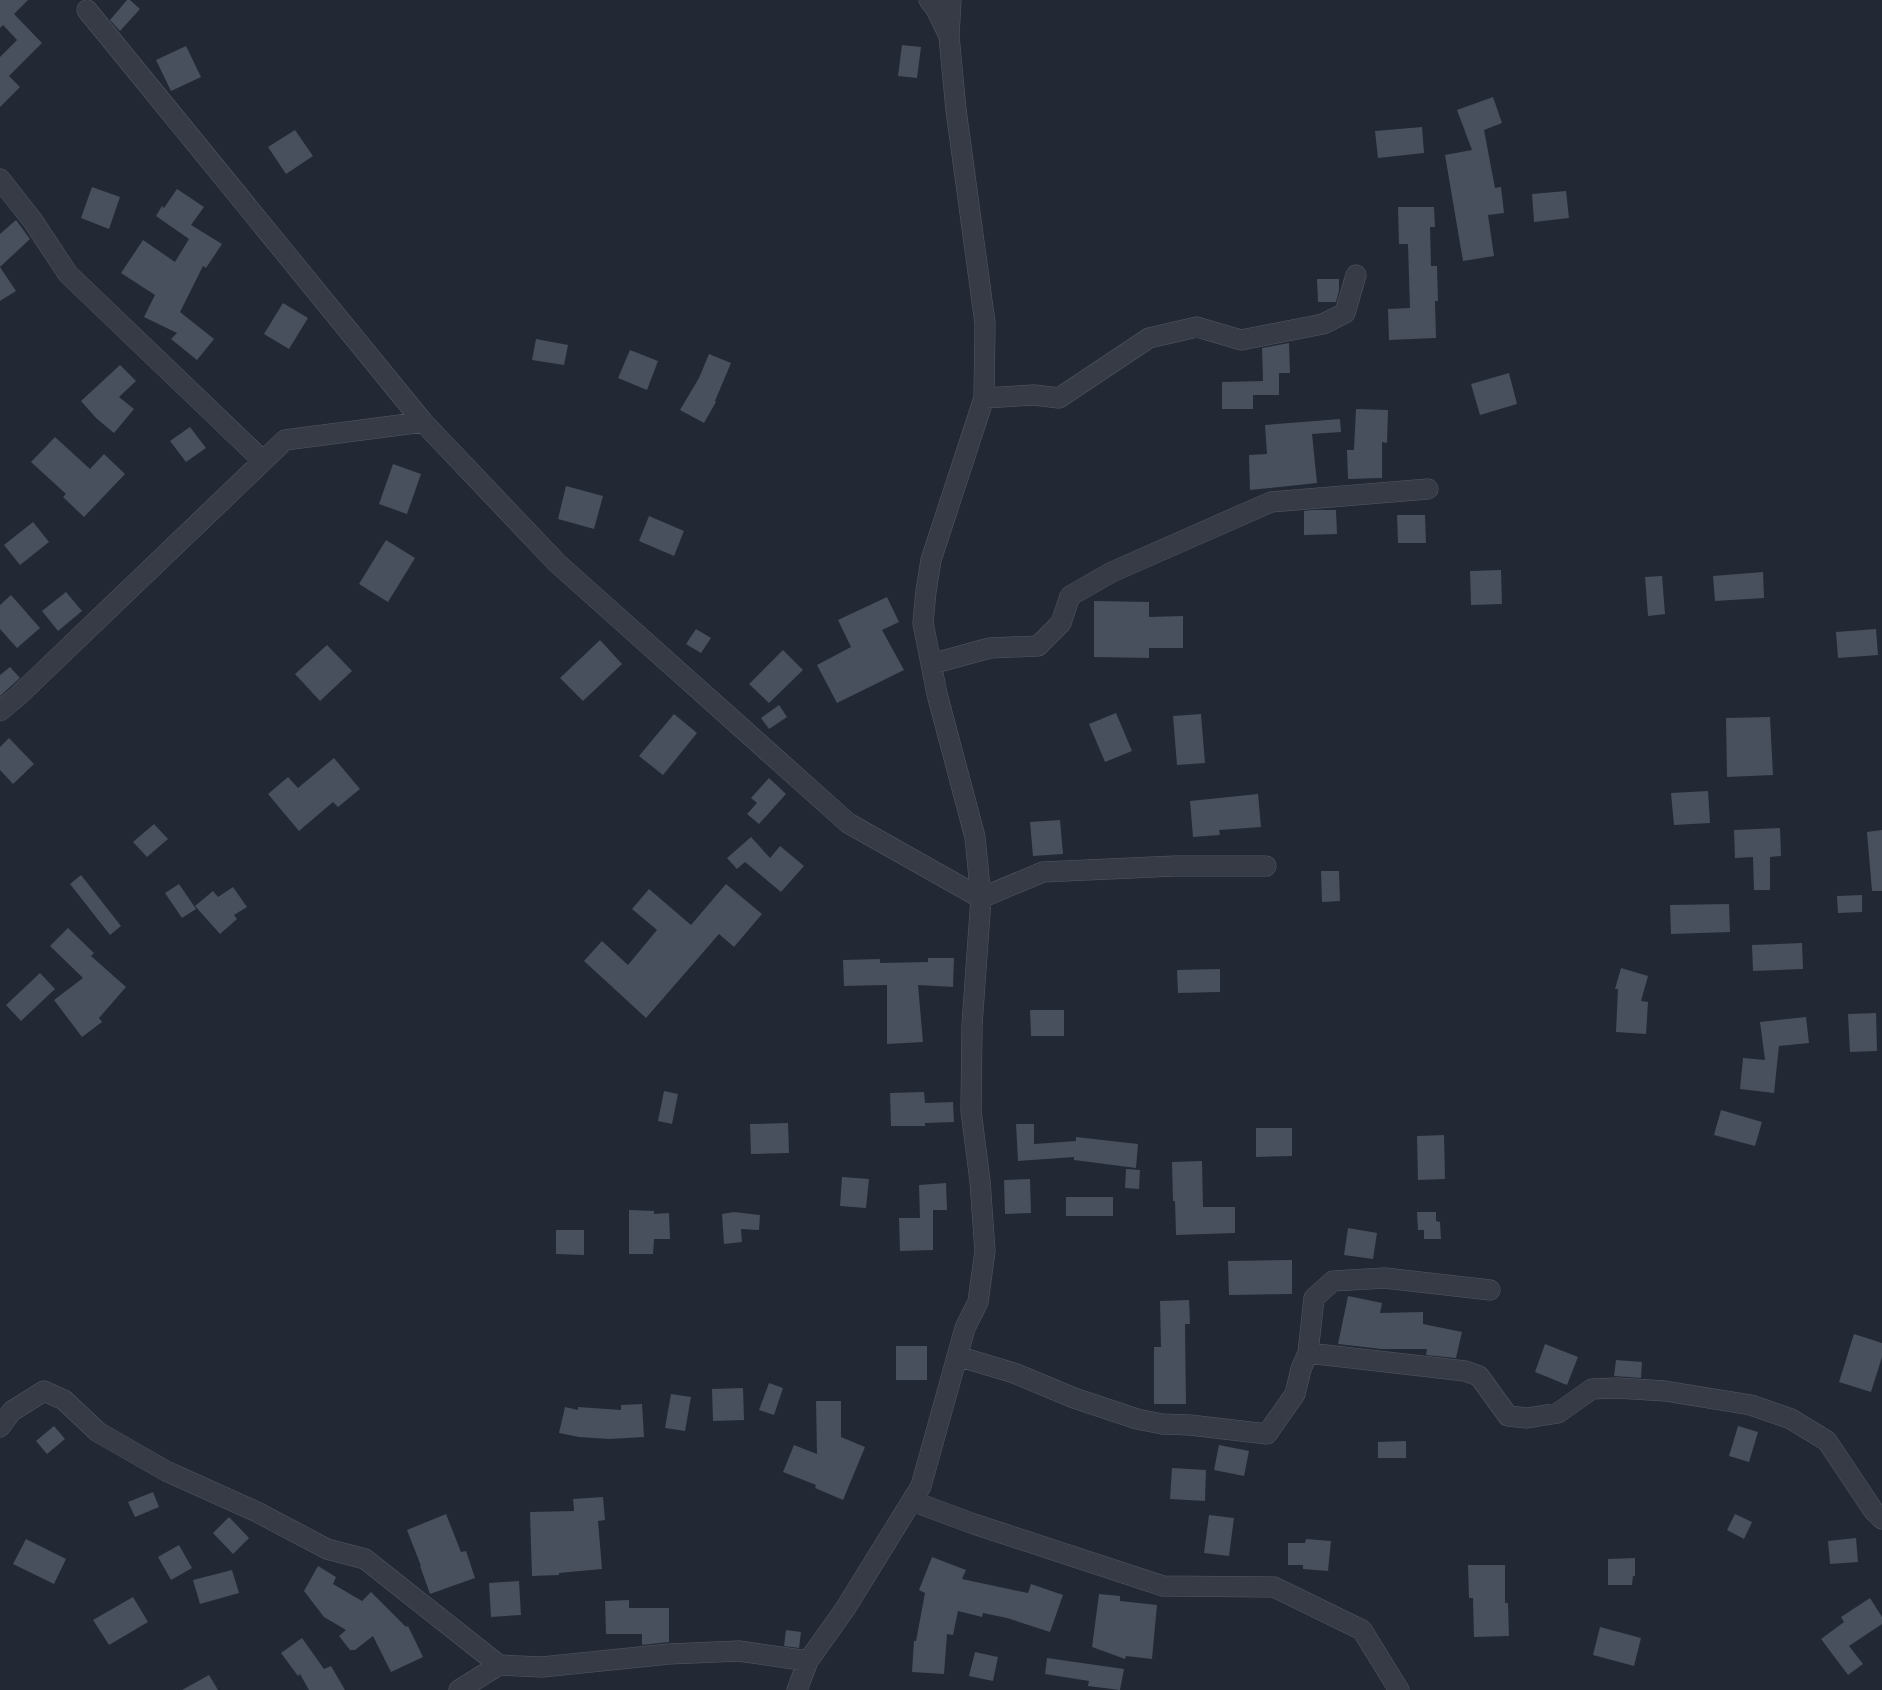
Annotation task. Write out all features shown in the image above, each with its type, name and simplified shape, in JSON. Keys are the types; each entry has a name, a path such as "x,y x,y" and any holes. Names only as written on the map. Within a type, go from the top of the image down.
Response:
{"street":[{"path":"929,0 936,9 949,36"},
{"path":"797,1690 808,1661 845,1609 921,1486 965,1328 978,1302 985,1251 980,1181 971,1111 972,1024 981,898 975,837 937,694 923,624 931,560 984,398 984,323 956,110 949,36 951,0"},
{"path":"87,10 423,422 557,563 848,823 981,898"},
{"path":"0,179 33,221 68,274 263,461"},
{"path":"984,398 1034,395 1059,398 1149,338 1197,327 1241,340 1323,324 1345,313 1356,275"},
{"path":"0,711 18,696 285,440 423,422"},
{"path":"931,664 990,648 1038,646 1061,623 1070,596 1112,572 1271,502 1428,489"},
{"path":"981,898 1043,872 1174,866 1266,866"},
{"path":"957,1356 1014,1372 1074,1398 1137,1419 1162,1424 1190,1425 1267,1434 1295,1394 1301,1369 1308,1353 1314,1298 1334,1281 1385,1278 1490,1290"},
{"path":"1308,1353 1465,1371 1479,1376 1508,1416 1527,1418 1558,1413 1592,1389 1665,1391 1750,1405 1791,1419 1827,1441 1873,1510 1882,1520"},
{"path":"0,1427 12,1411 44,1391 64,1400 98,1432 166,1471 257,1512 327,1549 365,1559 499,1665"},
{"path":"912,1501 974,1524 1163,1586 1274,1587 1362,1630 1399,1690"},
{"path":"458,1690 499,1665 542,1667 670,1654 739,1651 808,1661"}],"building":[{"path":"0,0 28,0 14,14 42,43 9,76 20,87 0,107 0,57 17,40 3,25 0,28"},
{"path":"127,0 130,0 140,9 120,31 110,20"},
{"path":"902,45 921,47 917,78 898,76"},
{"path":"186,46 201,77 171,91 156,60"},
{"path":"1493,97 1502,123 1484,130 1495,188 1501,187 1504,213 1488,215 1494,256 1463,261 1445,155 1472,150 1457,110"},
{"path":"1422,127 1424,153 1378,158 1375,131"},
{"path":"295,130 313,156 286,174 268,147"},
{"path":"92,187 120,197 109,229 81,218"},
{"path":"177,189 204,207 191,225 222,244 206,268 203,266 180,312 214,339 197,360 171,339 177,333 144,317 155,295 121,273 143,240 175,262 189,239 156,216"},
{"path":"1566,191 1569,218 1534,222 1532,194"},
{"path":"1398,207 1434,207 1435,227 1430,227 1431,266 1437,266 1438,301 1435,301 1436,338 1389,340 1388,309 1410,308 1408,244 1399,244"},
{"path":"16,220 30,239 0,267 0,234"},
{"path":"0,267 16,291 0,301"},
{"path":"1317,279 1339,279 1339,291 1336,302 1318,302"},
{"path":"283,303 308,318 289,349 264,334"},
{"path":"536,339 568,345 564,365 532,360"},
{"path":"1289,343 1290,373 1279,373 1279,395 1253,395 1253,409 1222,409 1222,382 1263,381 1262,348"},
{"path":"630,350 658,361 647,390 618,378"},
{"path":"709,354 731,363 716,402 704,423 680,410 699,378"},
{"path":"120,365 136,381 119,397 134,409 114,433 96,418 81,401"},
{"path":"1509,373 1517,404 1480,415 1471,384"},
{"path":"1356,409 1388,410 1387,443 1382,442 1382,478 1348,479 1347,450 1354,450"},
{"path":"1340,419 1341,432 1312,434 1317,483 1250,490 1249,455 1267,454 1265,425"},
{"path":"190,427 206,448 186,462 170,441"},
{"path":"55,437 90,469 104,454 125,474 84,517 63,497 66,494 31,462"},
{"path":"393,464 421,474 407,514 379,504"},
{"path":"566,486 603,496 594,529 558,519"},
{"path":"1336,510 1337,534 1304,535 1304,511"},
{"path":"1397,515 1425,515 1426,543 1398,543"},
{"path":"649,516 684,531 674,556 639,541"},
{"path":"33,522 49,542 20,565 4,545"},
{"path":"386,540 415,558 388,602 359,584"},
{"path":"1501,570 1502,604 1471,605 1470,571"},
{"path":"1763,572 1764,598 1715,601 1713,576"},
{"path":"1662,576 1665,614 1648,616 1645,577"},
{"path":"66,592 82,611 58,631 42,611"},
{"path":"11,595 40,628 17,648 0,629 0,605"},
{"path":"887,597 899,622 882,630 904,670 837,703 817,665 851,647 838,620"},
{"path":"1094,601 1149,602 1149,617 1183,616 1183,648 1149,648 1149,658 1094,657"},
{"path":"696,629 711,638 701,653 686,644"},
{"path":"1876,629 1878,655 1838,658 1836,632"},
{"path":"600,640 622,664 583,701 560,678"},
{"path":"327,645 352,671 320,701 295,674"},
{"path":"783,650 803,670 769,703 749,684"},
{"path":"10,667 20,678 0,696 0,675"},
{"path":"779,705 787,717 769,729 761,718"},
{"path":"1116,713 1132,751 1105,762 1089,724"},
{"path":"674,714 697,733 663,775 639,756"},
{"path":"1201,714 1205,763 1177,765 1173,716"},
{"path":"1770,717 1773,775 1727,777 1726,718"},
{"path":"9,738 34,764 13,784 0,770 0,747"},
{"path":"334,758 360,789 338,807 333,802 299,831 268,794 288,777 298,788"},
{"path":"769,778 786,794 759,824 747,814 757,803 751,798"},
{"path":"1708,791 1710,823 1674,825 1671,793"},
{"path":"1258,794 1261,827 1219,830 1220,835 1193,837 1190,801"},
{"path":"1060,820 1063,854 1033,856 1030,822"},
{"path":"154,824 168,839 147,857 133,842"},
{"path":"1780,828 1781,856 1770,857 1770,890 1754,890 1753,857 1735,858 1734,830"},
{"path":"1882,830 1882,891 1872,891 1867,832"},
{"path":"751,837 770,858 780,846 804,866 781,892 745,862 737,869 727,858"},
{"path":"1321,871 1339,871 1340,901 1322,902"},
{"path":"81,875 121,926 110,935 70,884"},
{"path":"179,884 196,909 182,918 165,893"},
{"path":"726,884 762,914 734,947 719,934 646,1018 584,961 602,941 628,965 657,930 632,909 649,889 691,925"},
{"path":"233,887 247,907 234,915 237,919 220,934 195,906 213,891 218,897"},
{"path":"1862,895 1862,912 1838,913 1837,896"},
{"path":"1729,904 1730,932 1671,934 1670,905"},
{"path":"68,928 94,953 91,956 126,987 99,1018 102,1022 82,1037 54,1000 83,978 50,946"},
{"path":"1802,943 1803,969 1753,971 1752,945"},
{"path":"928,958 954,958 953,987 918,985 923,1042 887,1044 887,985 844,986 843,960 880,959 880,963 928,962"},
{"path":"1621,968 1648,976 1641,1001 1648,1002 1646,1034 1616,1032 1618,989 1615,989"},
{"path":"1220,969 1220,992 1178,993 1177,970"},
{"path":"40,973 55,989 21,1021 6,1005"},
{"path":"1030,1010 1064,1010 1064,1036 1031,1036"},
{"path":"1876,1013 1877,1051 1850,1052 1848,1014"},
{"path":"1806,1017 1809,1043 1779,1046 1774,1093 1740,1089 1743,1058 1765,1060 1760,1022"},
{"path":"664,1091 678,1094 672,1124 658,1121"},
{"path":"924,1092 925,1103 953,1102 954,1122 925,1123 925,1126 891,1126 890,1093"},
{"path":"1721,1110 1762,1122 1755,1146 1714,1135"},
{"path":"788,1123 789,1153 751,1154 750,1124"},
{"path":"1016,1124 1034,1124 1034,1144 1076,1141 1076,1137 1138,1144 1136,1168 1074,1160 1074,1157 1018,1161"},
{"path":"1256,1128 1292,1128 1292,1156 1256,1157"},
{"path":"1444,1135 1445,1179 1418,1180 1417,1136"},
{"path":"1202,1161 1203,1207 1235,1207 1235,1233 1176,1235 1172,1162"},
{"path":"1126,1169 1140,1170 1139,1189 1125,1188"},
{"path":"842,1177 869,1179 866,1208 840,1206"},
{"path":"1030,1179 1031,1213 1005,1214 1004,1180"},
{"path":"946,1183 947,1210 933,1210 933,1250 900,1251 899,1218 920,1218 919,1185"},
{"path":"1066,1197 1113,1197 1113,1216 1066,1216"},
{"path":"629,1210 654,1211 654,1214 669,1213 670,1239 654,1239 653,1254 629,1254"},
{"path":"734,1212 760,1215 759,1230 741,1229 742,1242 724,1244 722,1214"},
{"path":"1417,1212 1436,1212 1436,1221 1440,1222 1441,1239 1424,1239 1424,1230 1418,1230"},
{"path":"1348,1228 1377,1233 1373,1259 1344,1255"},
{"path":"556,1230 584,1230 584,1255 556,1254"},
{"path":"1292,1260 1292,1294 1229,1295 1228,1261"},
{"path":"1348,1296 1382,1303 1380,1313 1423,1312 1423,1324 1462,1332 1456,1358 1426,1355 1427,1349 1381,1349 1338,1344"},
{"path":"1189,1300 1190,1324 1185,1324 1186,1404 1154,1404 1154,1347 1161,1347 1160,1301"},
{"path":"1854,1334 1882,1343 1882,1357 1871,1392 1839,1382"},
{"path":"1545,1344 1578,1357 1567,1385 1535,1372"},
{"path":"896,1346 927,1346 927,1380 896,1380"},
{"path":"1616,1360 1642,1362 1641,1378 1614,1376"},
{"path":"769,1383 783,1388 774,1415 759,1410"},
{"path":"743,1388 744,1420 713,1421 712,1389"},
{"path":"671,1394 691,1397 685,1431 665,1428"},
{"path":"816,1401 841,1401 841,1437 865,1447 843,1500 815,1488 816,1485 783,1472 794,1445 817,1454"},
{"path":"642,1404 644,1437 609,1439 579,1437 559,1433 565,1407 578,1410 578,1407 621,1410 621,1405"},
{"path":"54,1426 65,1439 47,1454 36,1441"},
{"path":"1738,1426 1758,1432 1749,1462 1729,1456"},
{"path":"1406,1441 1406,1458 1378,1458 1378,1442"},
{"path":"1219,1445 1249,1451 1244,1476 1214,1470"},
{"path":"1172,1468 1206,1470 1205,1501 1170,1499"},
{"path":"153,1492 159,1507 135,1517 128,1502"},
{"path":"603,1497 605,1520 598,1521 602,1569 559,1573 559,1575 532,1576 530,1512 574,1511 573,1499"},
{"path":"446,1514 461,1552 466,1551 475,1578 430,1594 407,1530"},
{"path":"1735,1514 1752,1522 1744,1539 1727,1530"},
{"path":"1209,1515 1234,1518 1229,1556 1204,1553"},
{"path":"229,1517 249,1538 233,1554 213,1533"},
{"path":"1856,1538 1858,1562 1830,1564 1828,1541"},
{"path":"26,1539 66,1559 54,1584 13,1564"},
{"path":"1306,1539 1331,1541 1328,1571 1303,1569 1303,1565 1288,1565 1288,1543 1305,1543"},
{"path":"179,1545 192,1568 171,1580 158,1557"},
{"path":"932,1557 966,1570 962,1579 1028,1593 1031,1584 1063,1595 1050,1632 1007,1618 983,1613 982,1617 958,1611 953,1635 947,1634 944,1674 912,1672 914,1641 916,1641 925,1593 919,1590"},
{"path":"1635,1558 1635,1576 1633,1576 1632,1585 1608,1585 1608,1559"},
{"path":"1468,1565 1505,1565 1505,1603 1508,1603 1509,1636 1474,1637 1473,1598 1469,1598"},
{"path":"318,1566 336,1577 333,1584 362,1601 371,1592 406,1627 408,1626 423,1657 391,1672 373,1636 355,1650 350,1650 339,1636 346,1630 324,1617 304,1591"},
{"path":"232,1570 239,1593 200,1604 193,1580"},
{"path":"519,1581 521,1615 491,1617 489,1583"},
{"path":"1099,1594 1120,1596 1120,1601 1157,1605 1152,1659 1126,1656 1125,1659 1092,1647"},
{"path":"133,1597 148,1622 109,1645 93,1620"},
{"path":"1870,1598 1882,1617 1882,1624 1849,1646 1863,1664 1848,1675 1821,1639 1844,1622 1841,1617"},
{"path":"629,1600 629,1608 669,1608 669,1642 642,1645 642,1634 606,1634 605,1601"},
{"path":"1600,1627 1641,1638 1634,1666 1593,1655"},
{"path":"786,1630 801,1632 799,1648 784,1646"},
{"path":"302,1638 324,1669 331,1666 345,1690 309,1690 300,1674 298,1676 281,1653"},
{"path":"975,1652 998,1657 993,1681 969,1676"},
{"path":"1047,1658 1124,1669 1120,1690 1088,1686 1089,1681 1045,1674"},
{"path":"209,1675 218,1690 182,1690"}]}
